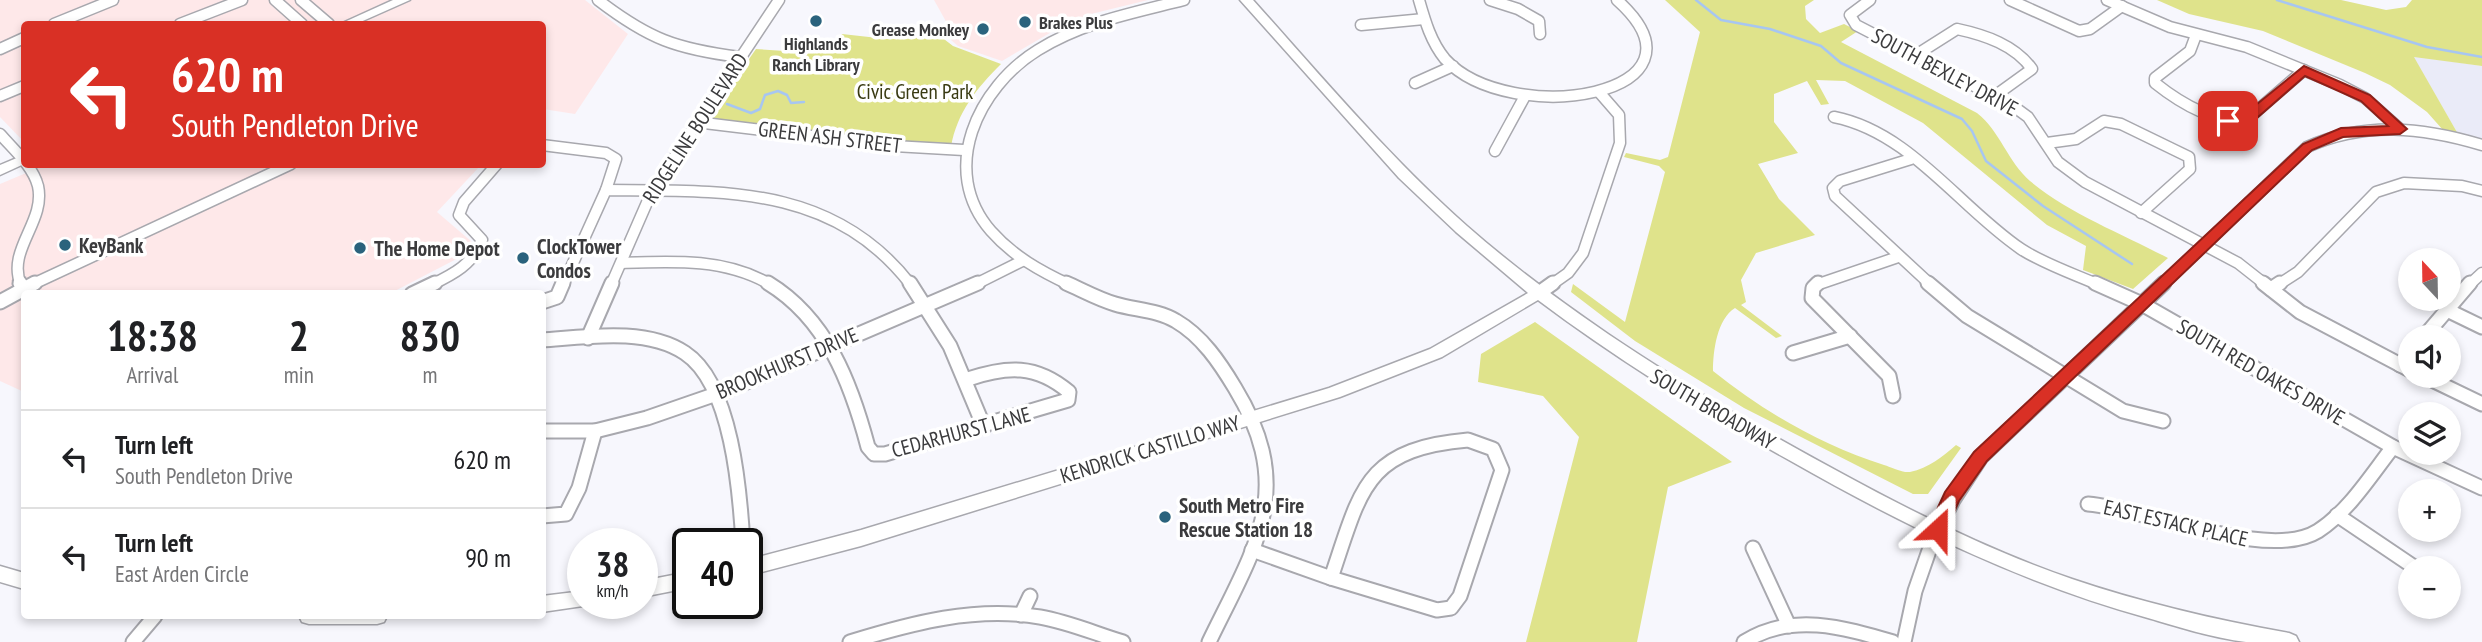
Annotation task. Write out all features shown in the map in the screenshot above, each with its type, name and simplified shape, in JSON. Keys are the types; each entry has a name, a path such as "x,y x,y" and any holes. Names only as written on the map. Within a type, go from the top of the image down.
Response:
{"main road":[{"path":"353,21 404,0"},
{"name":"SOUTH BROADWAY","path":"1246,0 1420,190 1474,240 1539,293 1672,387 1824,472 1984,551 2109,599 2181,619 2289,642"},
{"path":"0,170 21,161"},
{"name":"KENDRICK CASTILLO WAY","path":"763,564 861,538 1334,393 1436,353 1539,293"},
{"path":"0,575 21,580"},
{"path":"546,604 567,601"}],"street":[{"path":"61,21 113,0"},
{"path":"188,21 242,0"},
{"path":"275,0 299,21"},
{"path":"301,0 326,21"},
{"path":"598,0 639,32 662,43 678,49 740,57"},
{"name":"RIDGELINE BOULEVARD","path":"588,338 652,191 779,0"},
{"path":"1184,0 1072,32 1021,61 990,90 971,124 964,150 967,183 980,214 1023,261 1113,303 1171,318 1217,359 1252,418 1262,444 1268,500 1252,550 1209,642"},
{"path":"1419,0 1432,39 1453,66 1484,82 1525,96 1570,97 1599,92 1627,79 1645,57 1647,38 1634,15 1617,0"},
{"path":"1490,0 1518,9 1539,21 1540,34"},
{"name":"SOUTH BEXLEY DRIVE","path":"1870,0 1849,18 1996,95 2028,117 2058,162 2075,176 2238,263 2300,312 2398,363"},
{"path":"2010,0 2079,31 2091,29 2122,6"},
{"path":"2107,0 2196,35 2246,47 2304,70 2365,98 2400,129"},
{"path":"1361,24 1424,19"},
{"path":"1916,55 1957,29 1974,31 2026,57 2032,69 1996,95"},
{"path":"2196,35 2190,51 2155,78 2155,83 2165,92 2228,121 2244,122 2304,70"},
{"path":"0,49 21,39"},
{"path":"1415,83 1453,66"},
{"path":"0,96 21,87"},
{"path":"1539,293 1568,273 1583,253 1620,143 1619,115 1599,92"},
{"path":"1496,151 1525,96"},
{"name":"SOUTH RED OAKES DRIVE","path":"1834,117 1854,121 1885,136 2022,250 2142,304 2393,447 2482,488"},
{"path":"2046,143 2077,139 2104,121 2122,124 2189,157 2190,169 2141,213"},
{"name":"GREEN ASH STREET","path":"696,122 894,146 964,150"},
{"path":"1904,642 1909,605 1922,563 1951,498 1981,457 2308,147 2341,132 2400,129 2482,145"},
{"path":"0,134 21,158"},
{"path":"546,146 606,153 616,159 606,190 557,297 546,301"},
{"path":"1911,159 1840,181 1833,188 1835,196 1898,257 1967,316 2123,411 2163,421"},
{"path":"28,168 38,191 36,203 7,262 9,275 23,289 282,168"},
{"path":"420,290 460,269 479,254 482,240 460,215 464,202 494,168"},
{"path":"2271,289 2298,272 2376,192 2404,183 2462,186 2482,191"},
{"path":"606,190 731,193 823,216 855,230 880,249 926,305 968,379 984,427"},
{"path":"1893,396 1889,376 1812,298 1813,288 1818,283 1898,257"},
{"name":"BROOKHURST DRIVE","path":"546,431 595,431 630,424 713,394 828,347 997,275 1023,261"},
{"name":"CEDARHURST LANE","path":"622,263 703,262 737,269 767,281 795,299 849,381 868,447 874,454 885,454 984,427 1068,400 1069,392 1051,377 1016,366 968,379"},
{"path":"2461,295 2482,273"},
{"path":"0,302 21,290"},
{"path":"2451,312 2482,327"},
{"path":"1793,353 1850,336"},
{"path":"546,340 651,340 686,354 700,367 731,440 738,474 742,528"},
{"path":"2449,388 2482,404"},
{"path":"546,516 566,514 579,488 595,431"},
{"path":"1252,550 1331,578 1437,610 1451,608 1460,596 1502,470 1493,449 1468,440 1435,440 1412,447 1387,461 1364,488 1331,578"},
{"name":"EAST ESTACK PLACE","path":"2088,504 2116,505 2213,535 2255,542 2309,536 2337,514 2393,447"},
{"path":"2337,514 2398,556"},
{"path":"1752,548 1789,626"},
{"path":"1021,615 1030,596"},
{"path":"850,642 945,615 975,612 1043,617 1123,642"},
{"path":"133,642 152,619"},
{"path":"1744,642 1755,633 1789,626 1850,630 1893,642"}],"shaded area":[{"path":"0,0 585,0 628,34 575,114 546,109 546,21 21,21 21,139 0,117"},
{"path":"934,0 1148,0 1091,14 1060,27 1002,61 958,46 951,40 948,25"},
{"path":"2413,56 2482,66 2482,140 2458,134"},
{"path":"38,168 478,168 437,212 472,242 470,252 397,290 21,290 21,391 0,381 0,184"}],"green space":[{"path":"1665,0 1814,0 1805,6 1806,19 1820,33 1844,24 1858,31 1841,42 1977,113 2030,181 2079,214 2168,258 2133,289 2083,270 2086,246 2047,225 1923,123 1845,81 1816,80 1829,104 1821,105 1807,81 1774,94 1774,122 1798,153 1758,164 1779,199 1815,235 1756,253 1741,280 1746,302 1741,305 1782,336 1776,338 1735,308 1720,327 1715,345 1713,371 1794,426 1838,448 1900,471 1910,472 1923,468 1956,445 1961,448 1928,494 1913,494 1744,408 1635,341 1571,292 1573,284 1625,322 1665,172 1659,166 1624,157 1626,153 1660,160 1668,157 1700,32"},
{"path":"2157,0 2341,0 2386,10 2406,7 2412,0 2482,0 2482,66 2414,57 2458,134 2443,130 2427,112 2390,85 2365,73 2263,31 2189,14"},
{"name":"Civic Green Park","path":"842,34 887,39 940,36 953,46 1001,64 969,101 958,123 951,147 708,118 756,49 785,51 837,45"},
{"path":"1535,322 1732,462 1668,487 1637,642 1526,642 1579,437 1543,396 1478,382 1481,354"}],"waterway":[{"path":"1696,0 1721,20 1770,29 1821,46 1841,63 1962,119 1972,131 1986,161 2043,206 2132,264"},
{"path":"2277,0 2427,47 2482,57"},
{"path":"727,104 751,113 760,109 765,95 778,91 787,95 791,103 804,102"}],"place":[{"name":"Highlands Ranch Library","path":"816,21"},
{"name":"Brakes Plus","path":"1025,22"},
{"name":"Grease Monkey","path":"983,29"},
{"name":"KeyBank","path":"65,245"},
{"name":"The Home Depot","path":"360,248"},
{"name":"ClockTower Condos","path":"523,258"},
{"name":"South Metro Fire Rescue Station 18","path":"1165,517"}],"route":[{"path":"1938,529 1951,498 1981,457 2308,147 2341,132 2400,129 2382,110 2365,98 2304,70 2244,122 2228,121"}]}
